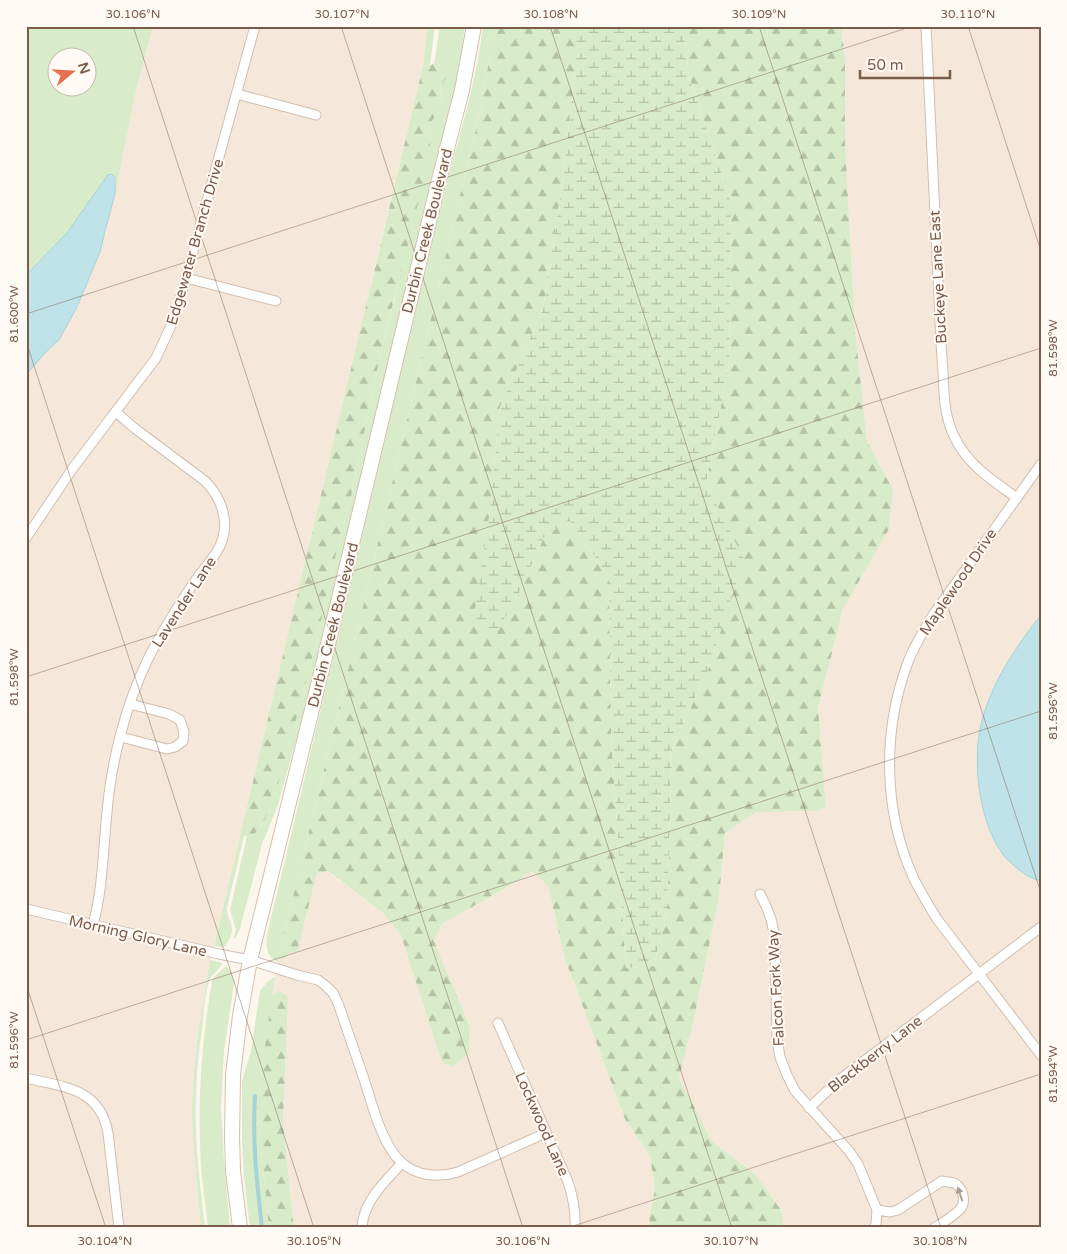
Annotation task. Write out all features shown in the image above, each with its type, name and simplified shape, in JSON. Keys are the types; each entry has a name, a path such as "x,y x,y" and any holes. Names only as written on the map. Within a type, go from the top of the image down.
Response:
{"street":[{"name":"Edgewater Branch Drive","path":"26,538 73,468 160,351 175,317 255,26"},
{"name":"Durbin Creek Boulevard","path":"240,1228 233,1171 233,1075 240,1016 250,960 462,90 474,26"},
{"name":"Buckeye Lane East","path":"926,26 945,408 955,439 963,453 986,476 1017,498"},
{"path":"237,94 316,115"},
{"path":"186,278 276,301"},
{"name":"Lavender Lane","path":"93,925 101,887 109,794 115,758 130,704 148,659 166,625 220,546 225,522 219,500 210,486 116,412"},
{"name":"Maplewood Drive","path":"1041,464 933,615 920,638 908,662 898,692 890,745 891,797 905,856 914,880 937,919 1041,1055"},
{"path":"121,737 167,749 175,747 183,741 184,732 180,720 169,714 130,704"},
{"name":"Falcon Fork Way","path":"760,894 771,919 775,937 777,1039 780,1057 796,1091 809,1108"},
{"name":"Morning Glory Lane","path":"26,910 250,960 318,980 333,993 338,1002 382,1131 389,1148 402,1163"},
{"name":"Blackberry Lane","path":"809,1108 839,1080 1041,927"},
{"name":"Lockwood Lane","path":"498,1023 568,1182 576,1218 575,1228"},
{"path":"26,1078 82,1093 90,1098 103,1114 108,1133 119,1228"},
{"path":"809,1108 849,1151 858,1164 877,1210 874,1228"},
{"path":"362,1228 366,1208 370,1200 402,1163 412,1170 426,1175 442,1176 458,1172 546,1133"},
{"path":"877,1210 890,1212 898,1210 942,1182 955,1184 960,1188 962,1194 962,1207 958,1212 934,1228"}],"shaded area":[{"path":"153,26 428,26 425,56 416,96 208,970 198,1033 192,1110 201,1228 26,1228 26,375 59,340 77,307 100,252 115,194 136,91"},
{"path":"841,26 1041,26 1041,615 1034,623 981,800 986,821 994,840 1031,879 1041,881 1041,1228 784,1228 781,1210 756,1175 712,1141 679,1078 695,1014 719,898 725,833 757,812 819,811 826,806 818,708 843,609 889,528 893,490 867,441 855,330 845,142 845,58"},
{"path":"531,870 548,886 565,959 625,1119 650,1156 655,1190 649,1217 651,1228 294,1228 283,1121 288,1001 279,991 272,995 279,959 285,959 289,953 297,952 317,873 327,871 382,912 401,935 442,1061 469,1025 434,941 442,924 511,885"}],"green space":[{"path":"26,26 153,26 136,91 115,194 115,177 108,175 67,233 26,275"},
{"path":"428,26 435,26 430,64 423,66"},
{"path":"440,26 465,26 458,75 319,658 277,808 262,844 240,929 233,939 236,930 230,910 247,836 254,834 260,828 269,812 283,768 315,648 339,540 351,497 380,356 431,140 428,127 442,102 440,95 441,86 446,78 444,69 439,64 434,64"},
{"path":"483,26 495,26 481,107 282,943 289,953 285,959 279,959 278,962 269,955 267,950 269,927 442,200 471,92"},
{"path":"495,26 575,26 575,71 562,185 543,309 500,407 490,510 516,600 544,537 569,519 609,577 611,731 626,968 654,966 667,910 672,749 709,667 743,559 706,484 729,364 731,202 689,76 683,26 841,26 845,58 845,142 855,330 867,441 893,490 889,529 843,609 818,708 826,806 819,811 757,812 725,833 719,898 695,1014 679,1078 712,1141 756,1175 781,1210 784,1228 651,1228 649,1217 655,1189 650,1156 625,1119 565,959 548,886 532,871 442,924 434,941 469,1025 469,1053 452,1067 442,1062 401,935 382,912 328,871 317,873 297,952 289,953 282,943 481,107"},
{"path":"575,26 683,26 689,76 731,202 729,364 706,484 744,559 709,667 672,749 667,910 654,966 626,968 611,731 609,577 569,519 544,537 516,600 492,638 474,616 490,510 500,407 543,309 562,185 575,71"},
{"path":"439,64 444,68 446,78 441,86 440,95 442,102 428,127 431,140 423,184 380,356 351,497 339,540 315,648 283,769 269,812 260,828 254,834 240,836 423,66"},
{"path":"240,836 244,836 227,908 232,932 226,946 214,946"},
{"path":"210,960 222,963 220,968 210,978 208,986 197,1071 196,1136 205,1228 201,1228 192,1110 198,1033"},
{"path":"226,966 231,971 234,983 224,1051 221,1107 230,1228 208,1228 200,1152 202,1061 212,981"},
{"path":"275,977 257,1107 269,1228 250,1228 244,1178 242,1081 251,1051 260,991 268,981"},
{"path":"279,991 286,995 288,1001 283,1121 294,1228 269,1228 257,1107 272,995"}],"water":[{"path":"111,174 115,177 115,194 100,252 77,307 59,340 26,375 26,275 67,233 105,179"},
{"path":"1041,615 1041,881 1029,876 1011,863 994,839 982,805 977,768 979,732 993,689 1015,650"}],"waterway":[{"path":"255,1096 255,1146 262,1228"}]}
